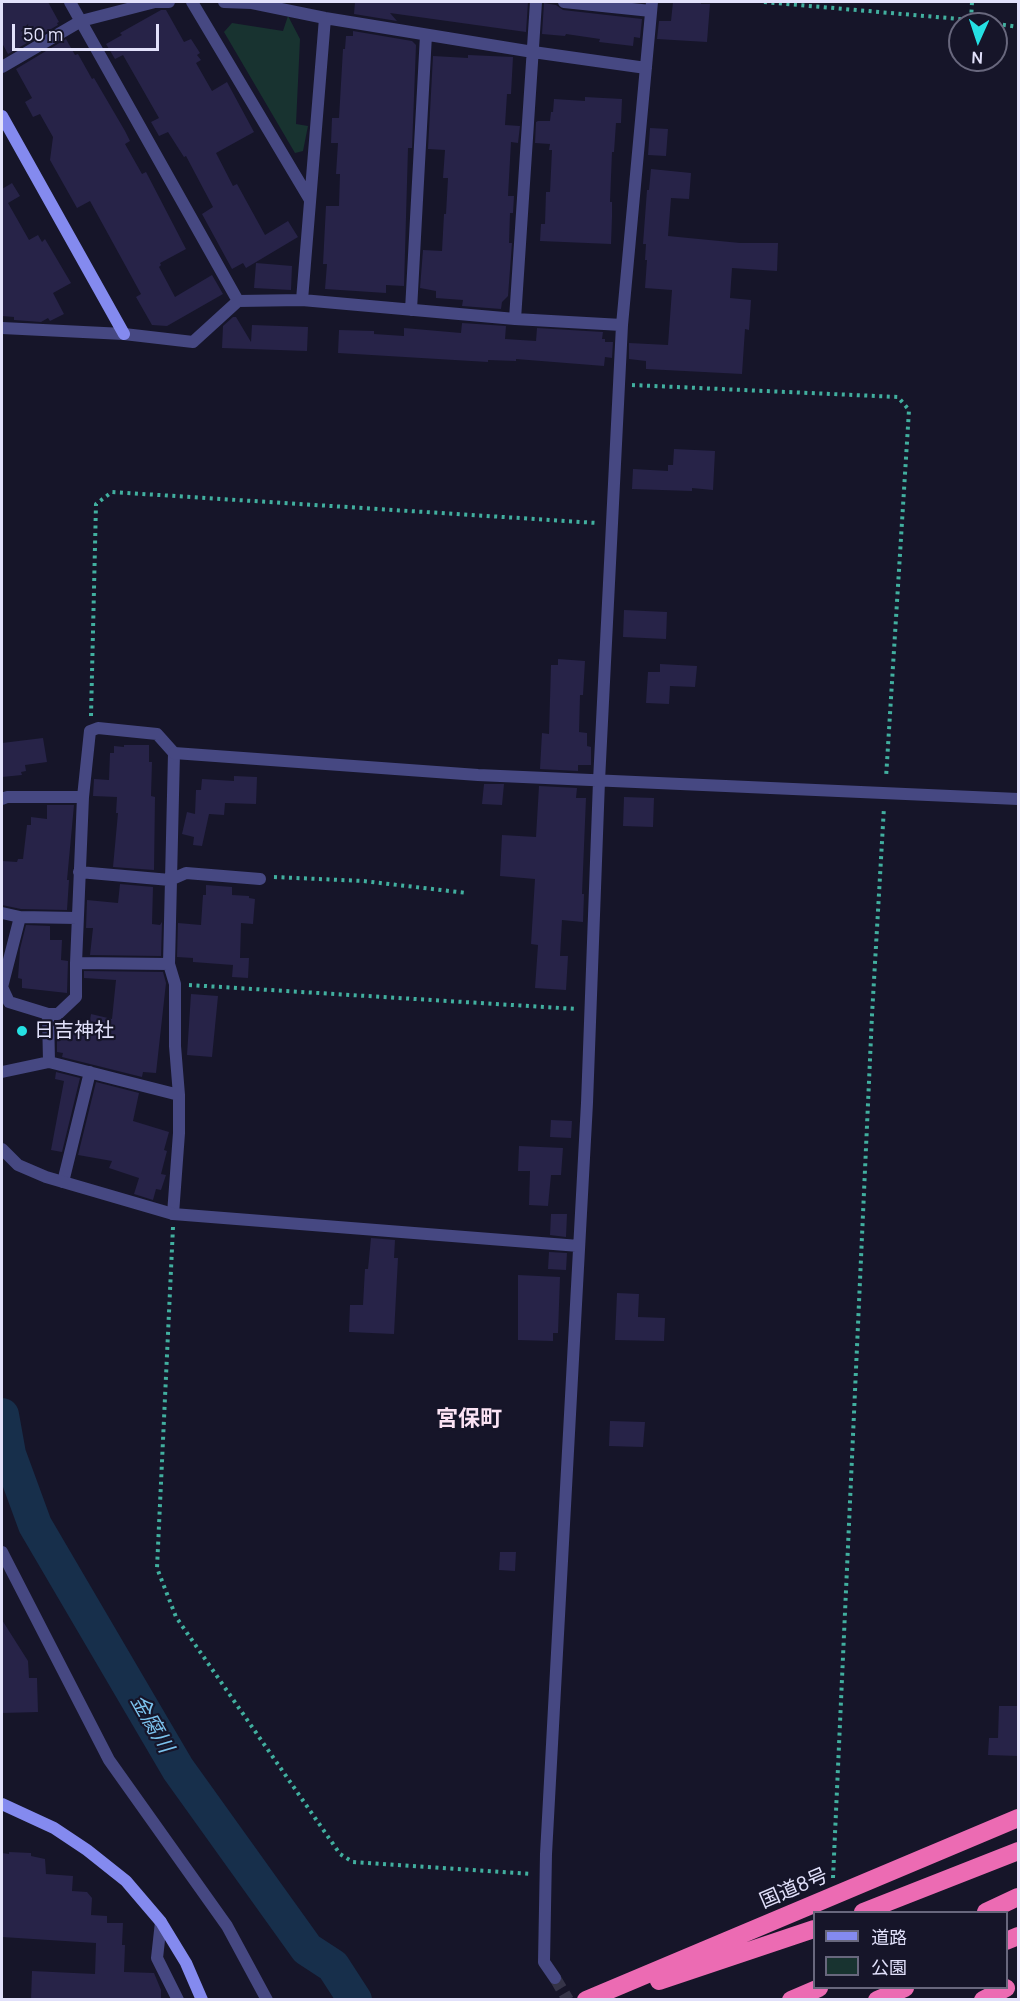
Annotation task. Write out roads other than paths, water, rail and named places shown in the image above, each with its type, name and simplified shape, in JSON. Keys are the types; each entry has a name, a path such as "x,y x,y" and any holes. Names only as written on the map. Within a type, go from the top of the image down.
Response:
{"highway":[{"name":"国道8号","path":"586,2000 1018,1818"},
{"path":"866,1911 1018,1851"},
{"path":"988,1911 1018,1897"},
{"path":"603,2000 813,1929"},
{"path":"791,2000 817,1989"},
{"path":"877,2000 903,1989"},
{"path":"983,2000 1002,1989"}],"street":[{"path":"70,2 238,300"},
{"path":"2,67 81,21 155,2 169,2"},
{"path":"192,2 310,200"},
{"path":"224,2 252,2 325,18 426,35 646,68"},
{"path":"515,319 536,2"},
{"path":"555,1978 544,1962 546,1875 579,1246 599,781 622,325 651,6 564,2"},
{"path":"302,300 325,18"},
{"path":"411,310 426,35"},
{"path":"2,117 124,334"},
{"path":"2,328 124,334 193,342 238,300 302,300 515,319 622,325"},
{"path":"20,917 2,987 9,1002 48,1014 58,1014 76,997 79,872 83,797 90,731 99,728 157,734 174,753 169,964 175,984 174,1046 179,1095 179,1133 173,1214"},
{"path":"174,753 466,774 885,795 1018,799"},
{"path":"2,799 7,797 83,797"},
{"path":"79,872 170,880 186,873 260,879"},
{"path":"2,913 20,917 78,918"},
{"path":"76,963 169,964"},
{"path":"48,1014 49,1062"},
{"path":"2,1072 49,1062 179,1095"},
{"path":"63,1182 90,1072"},
{"path":"2,1149 18,1165 63,1182 173,1214 579,1246"},
{"path":"2,1552 110,1760 227,1926 267,2000"},
{"path":"2,1804 54,1828 87,1850 126,1881 161,1922 186,1963 202,2000"},
{"path":"161,1922 158,1958 178,2000"}],"waterway":[{"name":"金腐川","path":"2,1415 9,1454 35,1525 178,1769 307,1949 333,1966 355,2000"}],"tunnel":[{"path":"555,1978 568,2000"}],"place":[{"name":"日吉神社","path":"22,1031"}],"district":[{"name":"宮保町","path":"469,1420"}]}
